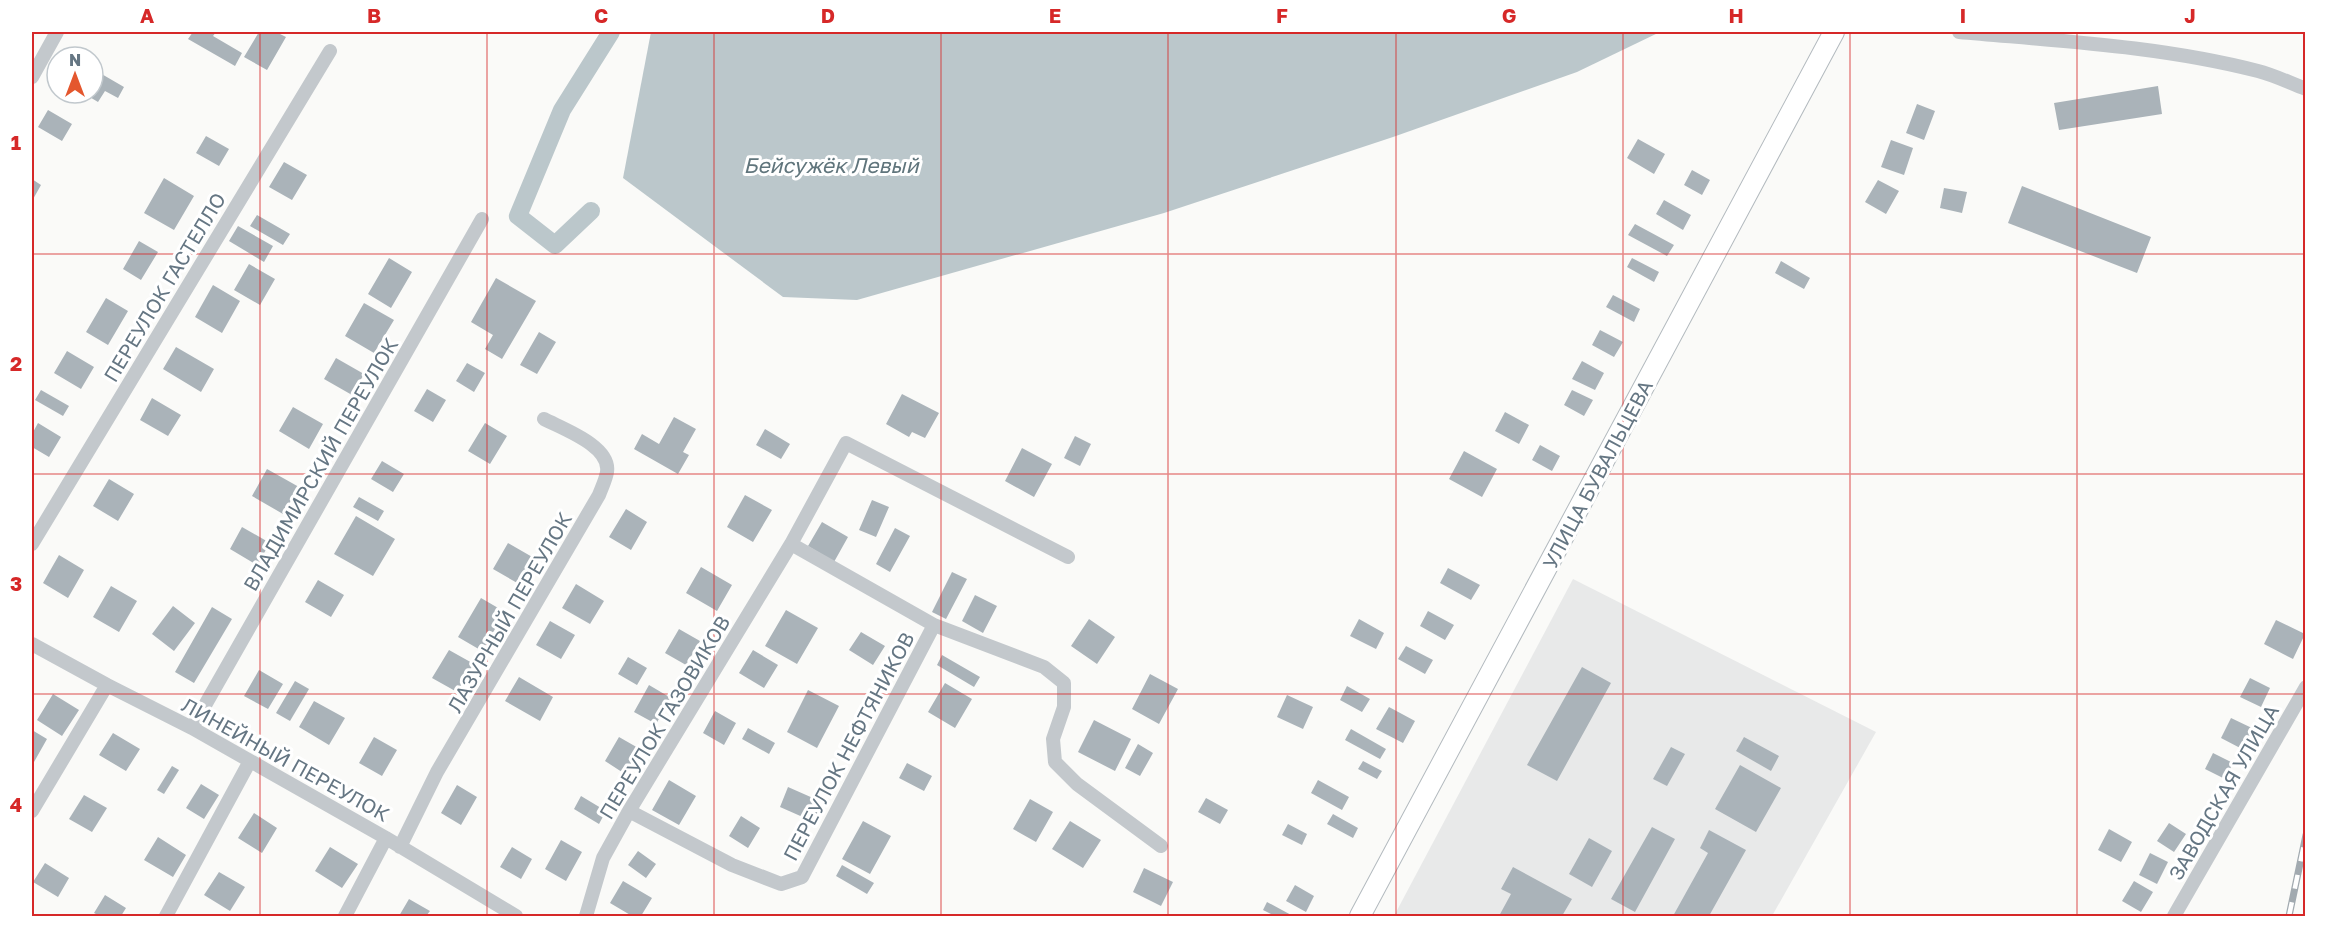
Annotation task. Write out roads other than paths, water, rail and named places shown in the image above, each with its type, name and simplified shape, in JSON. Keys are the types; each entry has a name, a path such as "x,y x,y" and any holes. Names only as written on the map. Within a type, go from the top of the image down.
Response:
{"street":[{"path":"32,77 57,32"},
{"name":"УЛИЦА БУВАЛЬЦЕВА","path":"1360,916 1834,32"},
{"path":"1959,32 2120,46 2260,71 2306,89"},
{"name":"ПЕРЕУЛОК ГАСТЕЛЛО","path":"32,544 330,51"},
{"name":"ВЛАДИМИРСКИЙ ПЕРЕУЛОК","path":"192,728 482,219"},
{"name":"ЛАЗУРНЫЙ ПЕРЕУЛОК","path":"400,847 437,772 599,495 607,470 603,454 581,438 544,419"},
{"name":"ПЕРЕУЛОК ГАЗОВИКОВ","path":"586,916 603,858 629,811 791,544 846,443 1068,557"},
{"path":"791,544 934,625 1044,667 1064,683 1064,707 1053,739 1055,762 1077,784 1161,846"},
{"name":"ПЕРЕУЛОК НЕФТЯНИКОВ","path":"629,811 732,865 781,884 802,877 934,625"},
{"name":"ЛИНЕЙНЫЙ ПЕРЕУЛОК","path":"32,644 107,686 192,728 386,838 516,916"},
{"path":"32,811 107,686"},
{"name":"ЗАВОДСКАЯ УЛИЦА","path":"2174,916 2306,687"},
{"path":"166,916 250,761"},
{"path":"345,916 386,838"}],"water":[{"name":"Бейсужёк Левый","path":"651,32 1660,32 1577,72 1393,137 1164,213 857,300 783,297 623,178"}],"waterway":[{"path":"591,211 555,245 518,216 562,110 611,32"}],"railway":[{"path":"2289,916 2306,835"}]}
